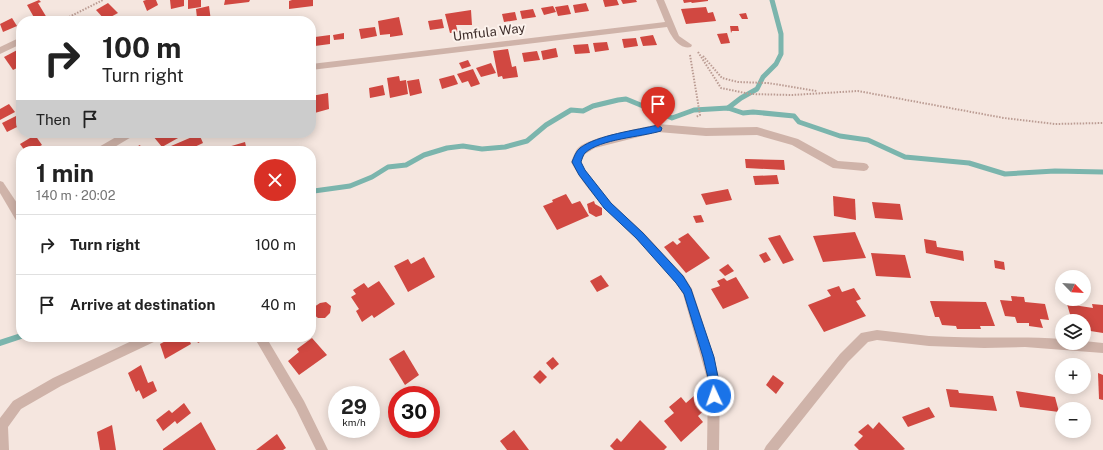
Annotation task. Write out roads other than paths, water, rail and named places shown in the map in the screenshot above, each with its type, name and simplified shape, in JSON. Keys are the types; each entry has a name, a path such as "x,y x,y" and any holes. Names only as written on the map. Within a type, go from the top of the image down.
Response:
{"street":[{"path":"660,0 676,38 688,45"},
{"name":"Umfula Way","path":"316,66 669,24"},
{"path":"0,51 16,43"},
{"path":"713,450 714,382 688,292 680,280 639,235 608,206 582,173 576,162 582,152 592,145 658,128 706,132 757,131 795,142 836,165 864,167"},
{"path":"108,146 122,138"},
{"path":"0,185 16,199"},
{"path":"770,450 844,358 865,337 877,335 929,341 984,343 1025,342 1103,348"},
{"path":"3,450 1,434 2,425 17,405 57,382 141,342"},
{"path":"263,342 300,405 322,450"}],"waterway":[{"path":"728,108 741,98 757,89 763,77 776,64 781,54 781,34 772,0"},
{"path":"316,191 350,186 372,177 388,167 406,165 424,155 447,148 463,146 482,149 505,147 527,141 546,125 571,110 583,111 593,106 618,100 626,99 672,118 694,110 728,108"},
{"path":"728,108 743,113 753,112 794,116 799,122 840,136 868,140 905,157 969,163 1005,174 1055,171 1103,172"},
{"path":"0,343 16,338"}]}
